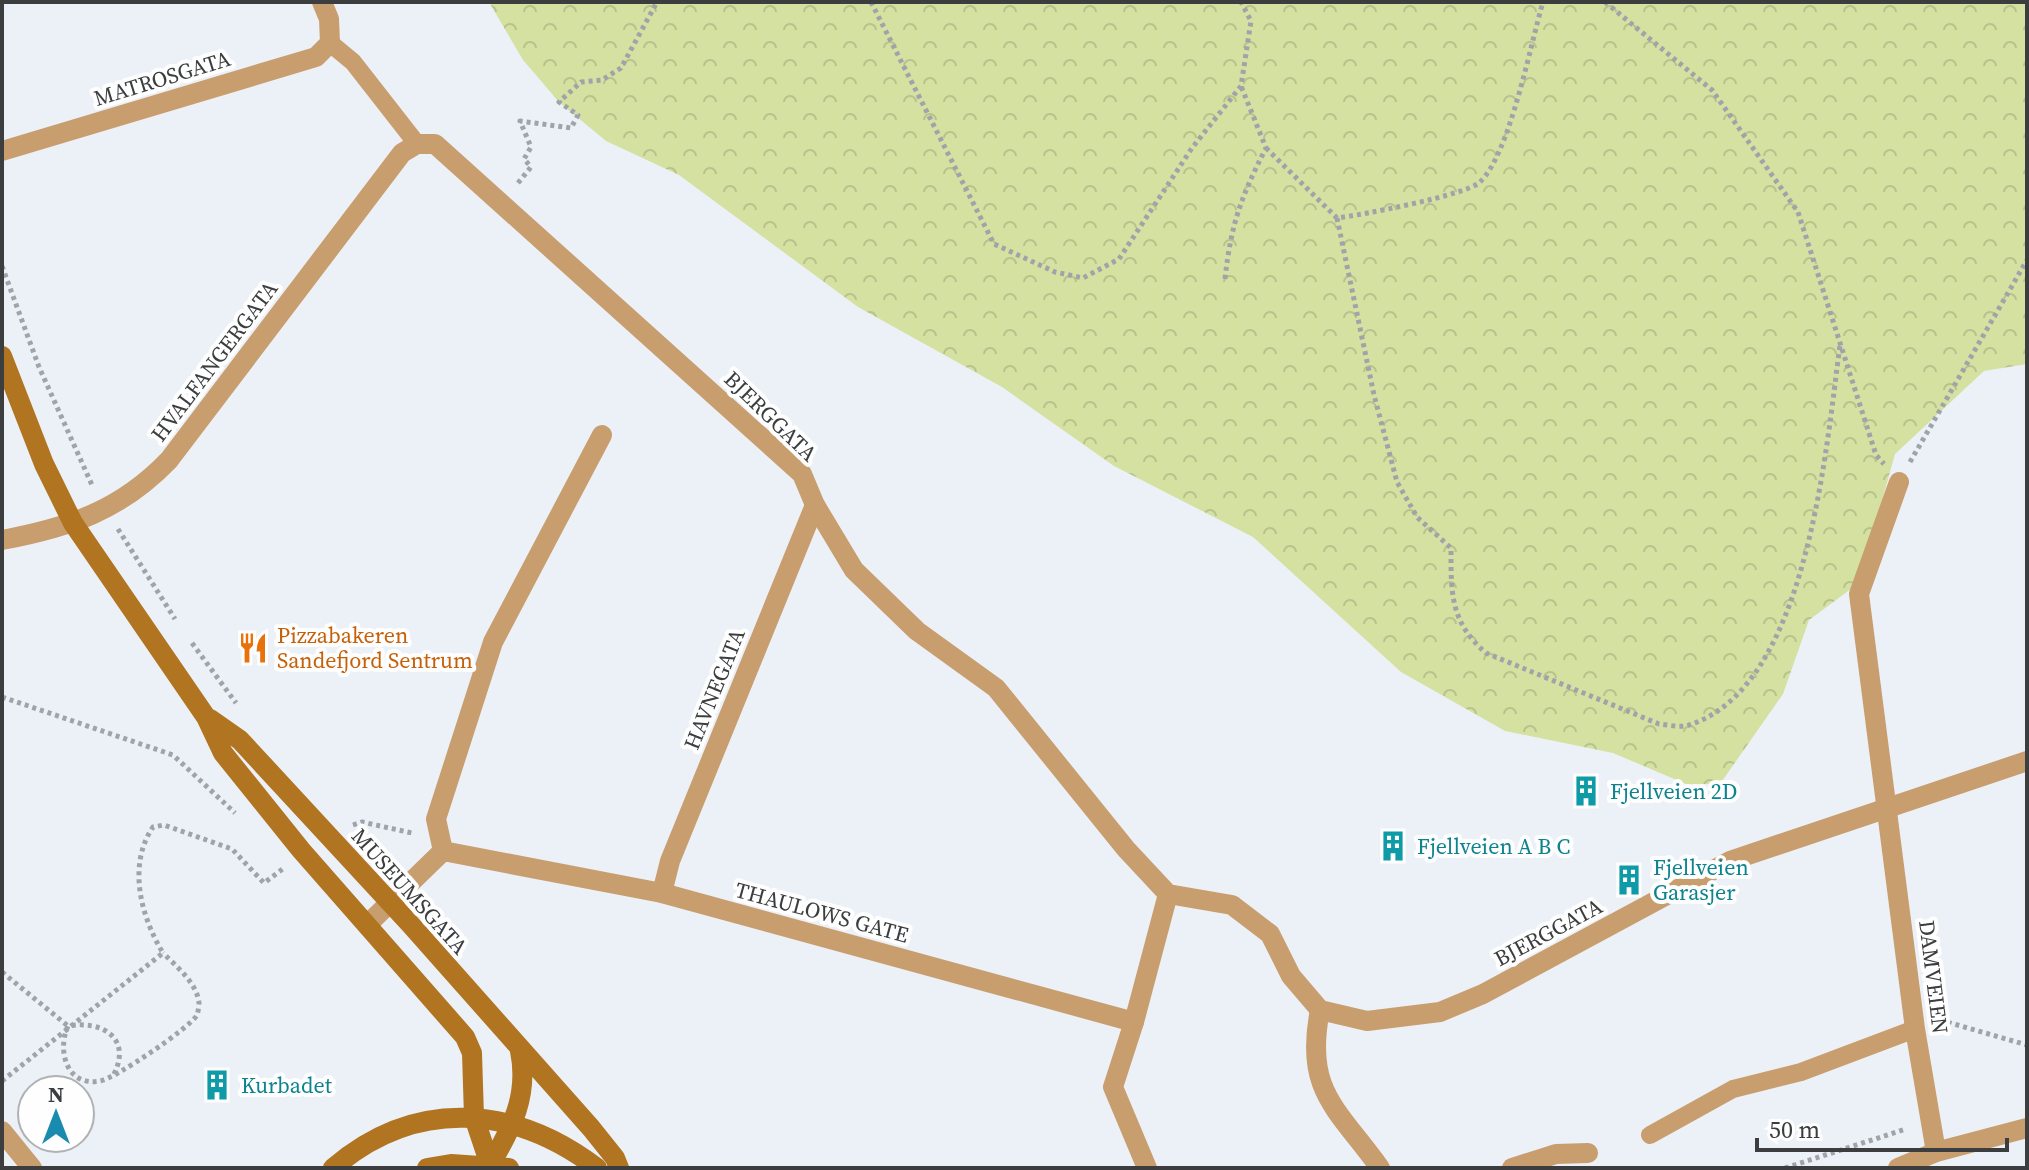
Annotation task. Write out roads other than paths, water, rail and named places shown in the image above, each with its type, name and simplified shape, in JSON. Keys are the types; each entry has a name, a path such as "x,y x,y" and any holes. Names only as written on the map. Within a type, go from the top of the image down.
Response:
{"street":[{"path":"322,2 329,19 330,43"},
{"name":"MATROSGATA","path":"2,151 316,57 330,43"},
{"name":"BJERGGATA","path":"417,144 435,144 503,202 802,474 815,505 854,570 917,631 996,688 1126,849 1168,894"},
{"name":"HVALFANGERGATA","path":"2,540 73,523 105,511 142,489 169,460 402,153 417,144"},
{"name":"MUSEUMSGATA","path":"2,356 44,464 73,523 206,717 223,753 266,808 465,1037 472,1053 474,1117 499,1166"},
{"path":"369,923 443,851 436,819 493,642 602,435"},
{"name":"DAMVEIEN","path":"1899,482 1859,594 1915,1023 1936,1152"},
{"name":"HAVNEGATA","path":"662,893 670,861 815,505"},
{"name":"MUSEUMSGATA","path":"206,717 240,740 390,903 602,1141 619,1168"},
{"name":"BJERGGATA","path":"1320,1010 1367,1021 1440,1012 1483,994 1730,861 2027,761"},
{"name":"THAULOWS GATE","path":"443,851 662,893 1134,1022"},
{"path":"1147,1168 1113,1087 1168,894 1232,905 1270,934 1291,976 1320,1010 1314,1042 1322,1087 1332,1108 1380,1168"},
{"path":"427,1168 451,1164 499,1166 524,1083 520,1051"},
{"path":"333,1168 367,1143 404,1127 440,1118 474,1117 514,1123 561,1143 597,1168"},
{"path":"1898,1168 1936,1152 2027,1128"},
{"path":"2,1131 32,1168"},
{"path":"1512,1168 1556,1154 1588,1153"}],"lane":[{"name":"BJERGGATA","path":"330,43 353,62 417,144"},
{"path":"1650,1135 1733,1089 1801,1072 1915,1023"}],"place":[{"name":"Pizzabakeren Sandefjord Sentrum","path":"253,648"},
{"name":"Fjellveien 2D","path":"1586,791"},
{"name":"Fjellveien A B C","path":"1393,846"},
{"name":"Fjellveien Garasjer","path":"1629,880"},
{"name":"Kurbadet","path":"217,1085"}]}
